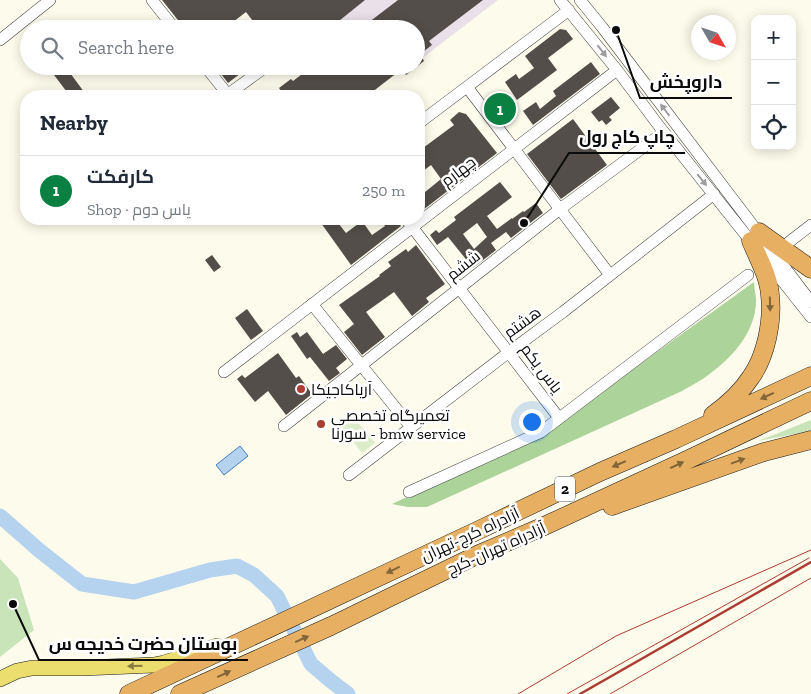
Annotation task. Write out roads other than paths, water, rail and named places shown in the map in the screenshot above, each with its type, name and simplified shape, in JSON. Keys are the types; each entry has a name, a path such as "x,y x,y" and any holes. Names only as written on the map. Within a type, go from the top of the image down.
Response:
{"highway":[{"path":"755,236 811,269"},
{"path":"676,439 716,413 736,396 752,376 763,352 771,314 770,294 755,236"},
{"name":"آزادراه کرج-تهران","path":"130,694 600,472 811,376"},
{"name":"آزادراه تهران-کرج","path":"180,694 331,626 478,554 542,527 811,401"},
{"path":"542,527 619,504 764,452 811,440"}],"main road":[{"path":"0,680 17,671 32,668 154,665 266,630"}],"street":[{"path":"25,20 50,0"},
{"path":"152,0 168,20"},
{"path":"560,0 714,194 755,236 811,302"},
{"path":"580,0 602,27 755,236 811,317"},
{"path":"425,118 569,10"},
{"path":"0,40 20,24"},
{"path":"588,33 591,25 602,27"},
{"name":"چهارم","path":"425,212 514,149 617,70"},
{"path":"212,75 223,90"},
{"path":"236,90 255,75"},
{"path":"467,87 610,275"},
{"name":"ششم","path":"284,426 560,209 664,132"},
{"name":"هشتم","path":"348,475 563,312 714,194"},
{"name":"چهارم","path":"224,372 312,304 408,225"},
{"name":"یاس یکم","path":"412,225 559,418"},
{"path":"790,242 811,225"},
{"path":"409,492 541,432 748,275"},
{"path":"312,304 411,427"}],"water":[{"path":"240,446 248,456 224,475 216,465"}],"waterway":[{"path":"0,516 82,584 134,592 210,570 237,566 254,575 277,596 311,664 348,694"}],"tram line":[{"path":"518,694 616,636 811,550"},
{"path":"567,694 809,558"},
{"path":"610,694 811,578"}],"railway":[{"path":"580,694 811,562"}],"place":[{"name":"داروپخش","path":"616,30"},
{"name":"کارفکت","path":"500,109"},
{"name":"چاپ کاج رول","path":"524,223"},
{"name":"آریاکاجیکا","path":"301,389"},
{"name":"تعمیرگاه تخصصی سورنا - bmw service","path":"321,424"},
{"name":"بوستان حضرت خدیجه س","path":"13,604"}]}
